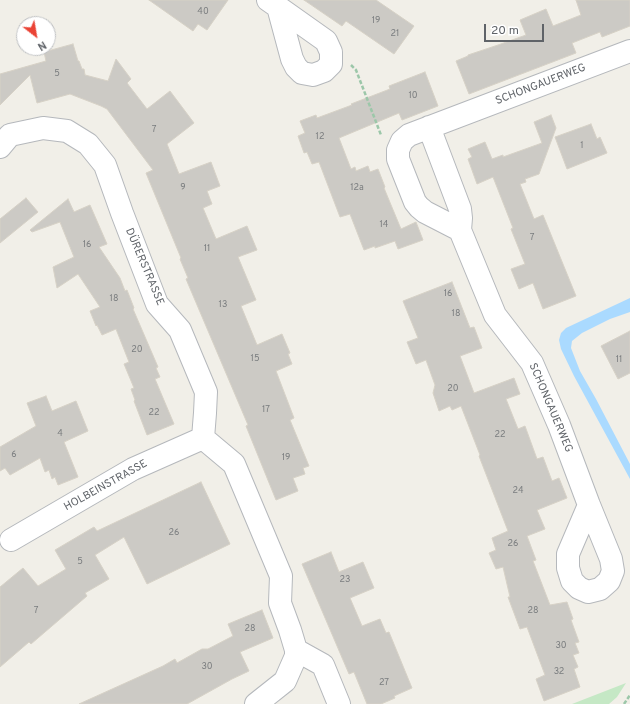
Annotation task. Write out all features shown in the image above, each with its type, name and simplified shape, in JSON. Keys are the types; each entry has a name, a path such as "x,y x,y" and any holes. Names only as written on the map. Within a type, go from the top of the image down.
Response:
{"street":[{"path":"273,4 326,41 331,52 331,64 324,71 313,76 302,73 296,67 273,4"},
{"name":"SCHONGAUERWEG","path":"460,230 425,212 419,208 415,202 398,159 398,150 402,141 409,135 630,52"},
{"name":"DÜRERSTRASSE","path":"0,147 10,135 43,128 67,131 88,144 105,165 157,304 180,330 206,392 203,438"},
{"name":"SCHONGAUERWEG","path":"429,128 460,209 460,230 494,315 532,363 559,425 589,505"},
{"path":"203,438 234,464 281,576 280,603 296,650 296,656 285,680 256,704"},
{"name":"HOLBEINSTRASSE","path":"11,540 133,470 203,438"},
{"path":"296,650 323,665 339,704"}],"path":[{"path":"326,41 356,70 382,136"},
{"path":"624,704 630,695"}],"green space":[{"path":"626,683 617,697 609,704 572,704"}],"water":[{"path":"630,298 630,312 610,319 582,333 572,341 571,348 580,371 630,464 630,479 574,376 561,349 559,340 561,333 566,328"}],"building":[{"path":"149,0 228,0 207,30 198,24 193,31"},
{"path":"304,0 376,0 414,26 394,54 346,21 342,26"},
{"path":"576,0 630,0 630,26 602,37 600,32 572,43 576,53 469,94 456,61 468,55 526,35 520,20 546,9 553,26 581,15"},
{"path":"73,44 78,61 82,69 84,69 85,75 108,81 116,59 131,79 127,83 147,109 170,91 194,123 167,144 179,174 211,162 220,186 207,191 212,204 203,208 216,239 247,226 257,250 238,257 256,300 241,306 257,345 282,334 290,353 288,354 292,364 276,371 294,418 290,420 309,466 303,468 305,474 293,478 298,491 276,500 246,426 248,425 186,279 188,278 180,259 181,258 146,173 153,170 107,109 70,94 37,103 30,75 0,105 0,74 46,61 45,56 56,56 56,49"},
{"path":"425,72 438,106 402,120 399,113 339,138 351,169 355,167 356,171 368,166 370,172 378,169 401,229 416,222 423,240 398,249 395,241 364,250 350,214 340,217 319,162 312,164 307,152 304,153 298,136 305,133 300,121 316,115 317,118 352,105 351,104 390,89 389,86"},
{"path":"551,115 556,128 539,174 525,179 526,182 520,184 534,219 543,215 576,296 543,309 533,283 519,289 511,269 525,264 511,229 513,228 493,177 477,184 468,159 472,157 468,149 485,142 492,159 503,155 503,157 542,143 534,122"},
{"path":"591,124 597,139 600,137 607,153 567,169 555,137"},
{"path":"26,198 38,212 0,243 0,219"},
{"path":"68,199 74,212 90,205 107,244 99,247 120,278 125,291 127,290 134,308 133,309 158,367 156,368 160,377 155,379 174,424 147,435 134,401 135,400 131,389 134,388 124,364 129,362 116,329 102,335 97,325 96,326 90,311 100,307 78,274 57,288 53,267 74,257 60,222 32,232 30,230"},
{"path":"452,282 470,328 474,327 482,348 460,356 474,393 514,378 520,394 506,399 518,429 525,426 537,459 543,457 552,481 559,478 567,498 537,510 545,529 527,536 536,560 533,561 550,605 567,602 573,619 571,620 579,642 575,643 579,653 573,655 578,667 574,669 580,687 544,701 536,679 545,675 527,627 520,629 508,597 510,597 503,567 496,569 489,553 496,550 492,538 508,531 479,456 480,455 461,406 452,410 450,406 439,411 433,393 435,385 426,360 416,364 407,342 418,338 403,301"},
{"path":"630,331 630,373 618,379 601,346"},
{"path":"46,396 52,411 76,401 88,431 64,442 78,477 58,485 55,477 52,479 49,470 45,472 40,458 10,475 5,468 0,471 0,447 36,426 27,403"},
{"path":"201,482 230,544 147,584 124,537 95,555 109,579 85,593 87,596 31,644 29,642 0,667 0,587 23,568 38,586 66,569 55,550 94,527 97,531"},
{"path":"331,552 339,572 363,562 374,588 350,598 362,626 380,619 386,633 389,632 412,688 381,704 367,704 354,672 349,674 302,564"},
{"path":"262,610 273,638 240,652 249,671 187,704 79,704 163,666 175,659 177,663 202,649 208,649 233,636 228,624"}]}
